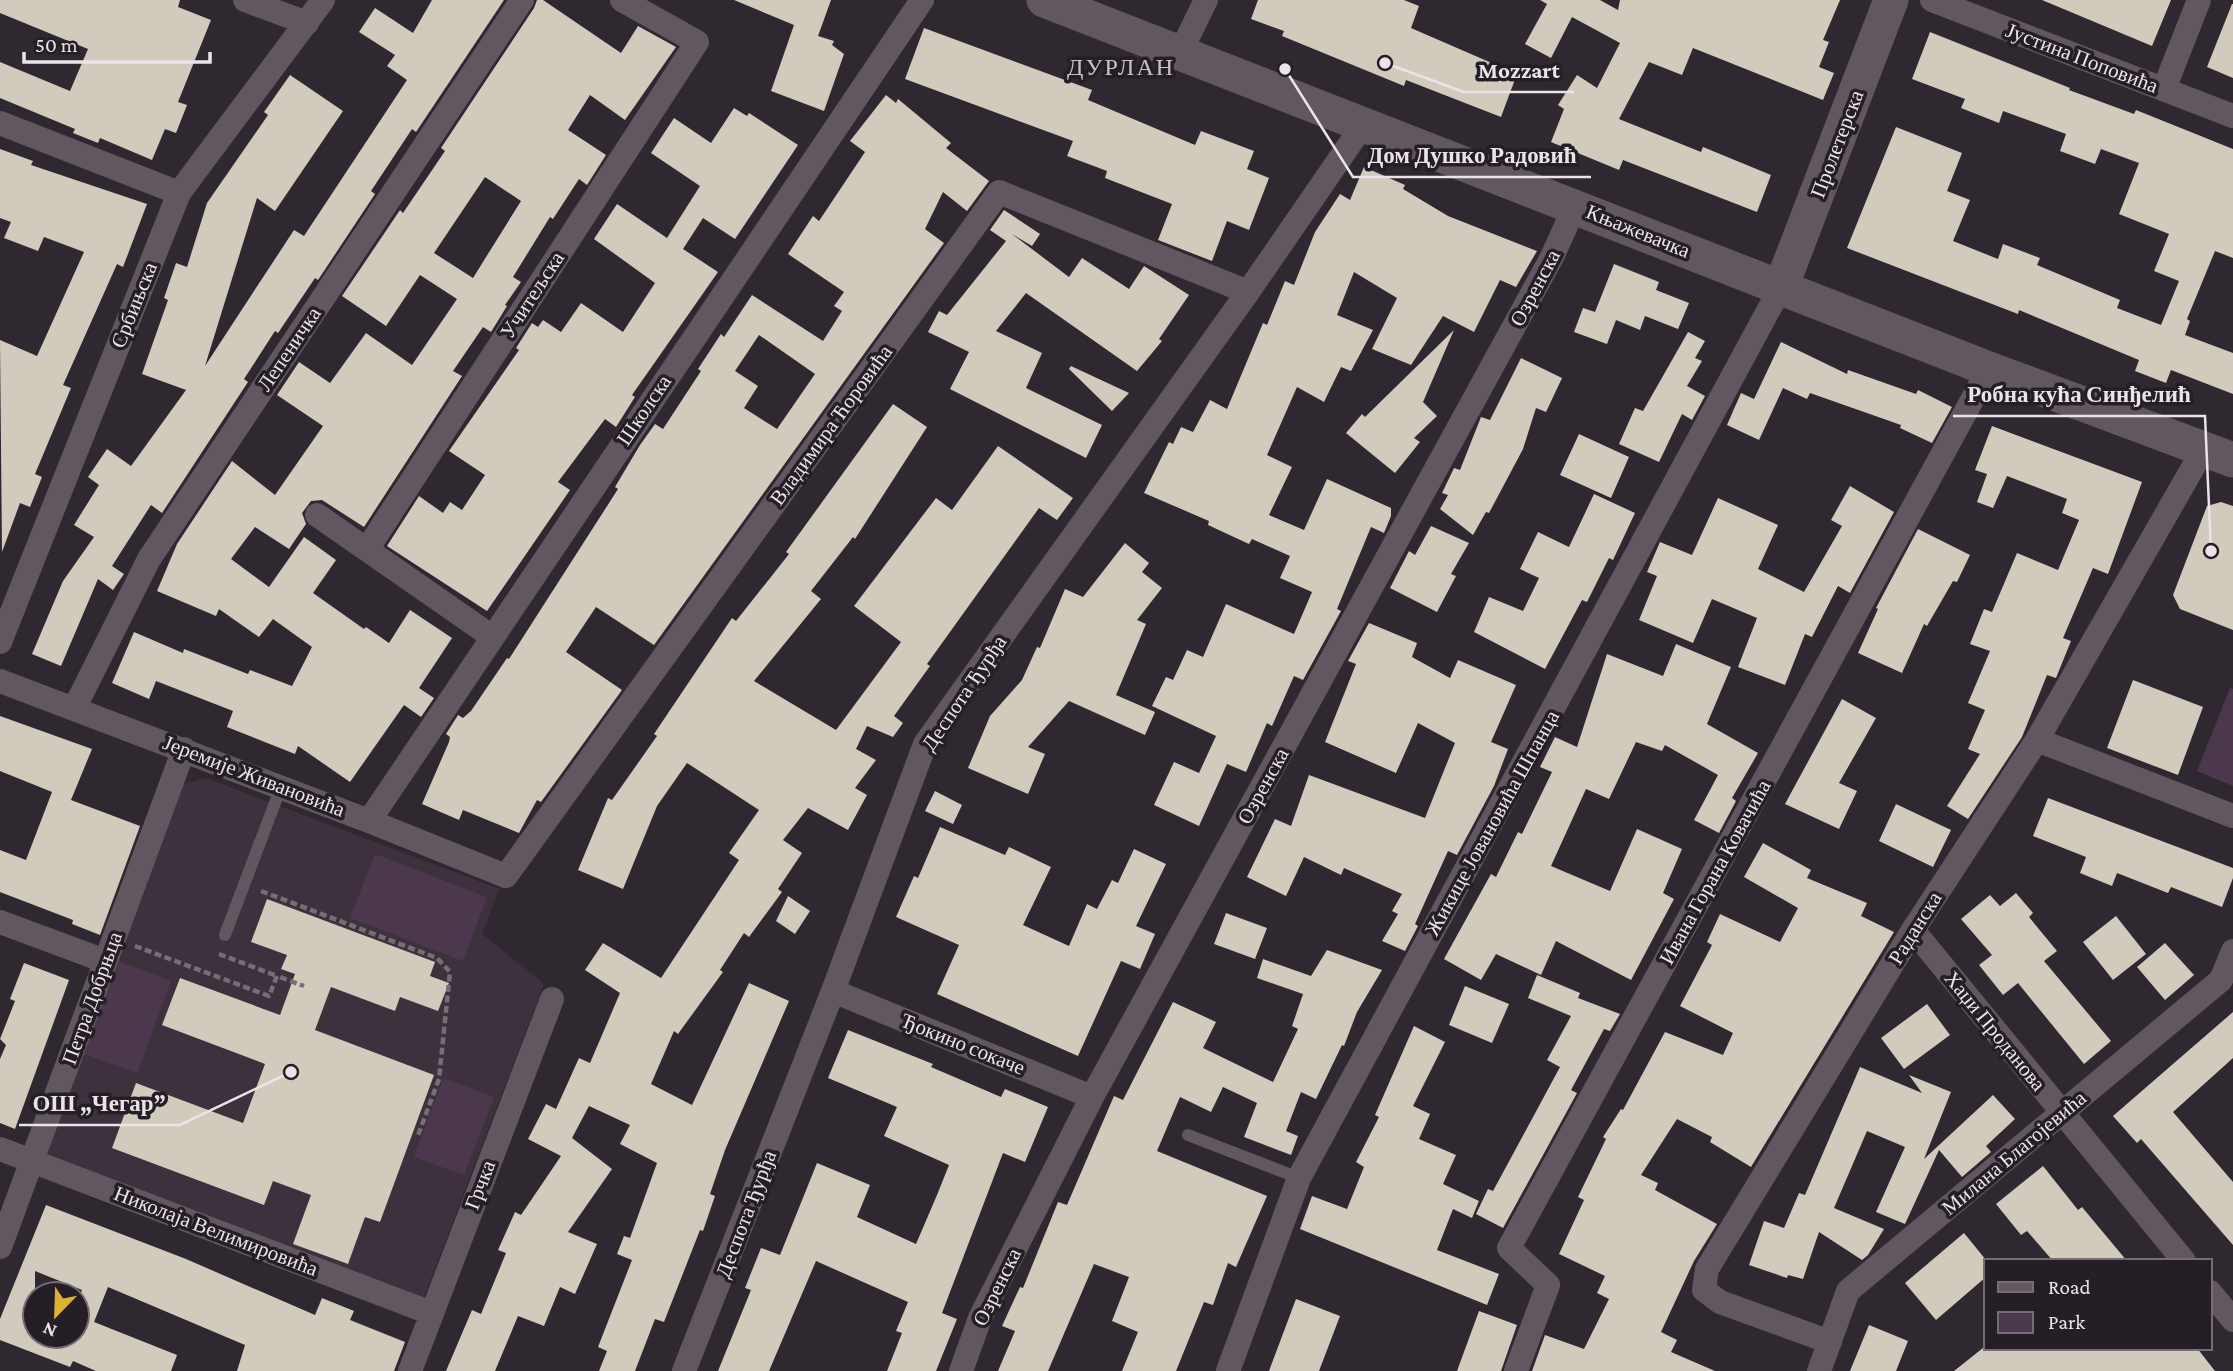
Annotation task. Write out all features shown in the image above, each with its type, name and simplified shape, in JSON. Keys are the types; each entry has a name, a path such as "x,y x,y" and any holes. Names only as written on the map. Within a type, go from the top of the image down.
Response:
{"main road":[{"name":"Књажевачка","path":"1044,0 1989,369 2218,455"},
{"name":"Пролетерска","path":"1782,286 1891,0"}],"street":[{"path":"245,0 307,23"},
{"name":"Србињска","path":"0,642 178,193 323,0"},
{"name":"Лепеничка","path":"74,709 149,559 522,0"},
{"name":"Учитељска","path":"368,548 697,42 622,0"},
{"name":"Школска","path":"369,821 491,636 922,0"},
{"path":"1180,53 1206,0"},
{"name":"Јустина Поповића","path":"1932,0 2233,116"},
{"path":"2164,89 2199,0"},
{"path":"0,123 178,193"},
{"name":"Деспота Ђурђа","path":"684,1371 834,991 925,744 1248,292 1363,125"},
{"name":"Владимира Ћоровића","path":"506,876 999,192 1248,292"},
{"name":"Озренска","path":"961,1371 980,1318 1091,1097 1552,257 1575,206"},
{"name":"Жикице Јовановића Шпанца","path":"1228,1371 1299,1178 1782,286"},
{"name":"Ивана Горана Ковачића","path":"1516,1371 1548,1285 1509,1248 1989,369"},
{"name":"Раданска","path":"1829,1342 1720,1302 1704,1290 1707,1269 1913,930 2218,455"},
{"path":"317,515 491,636"},
{"name":"Јеремије Живановића","path":"0,681 184,749 506,876"},
{"path":"2037,740 2233,816"},
{"name":"Петра Добрњца","path":"0,1247 184,749"},
{"path":"0,922 110,949"},
{"name":"Хаџи Проданова","path":"1913,930 2182,1259"},
{"name":"Милана Благојевића","path":"1819,1371 1848,1291 2221,981 2233,951"},
{"name":"Ђокино сокаче","path":"834,991 1091,1097"},
{"name":"Грчка","path":"410,1371 552,999"},
{"name":"Николаја Велимировића","path":"0,1149 431,1313"},
{"path":"2212,1294 2233,1320"}],"lane":[{"path":"225,935 281,787"},
{"path":"1188,1135 1299,1178"}],"path":[{"path":"244,885 437,958 450,972 439,1079 417,1138"},
{"path":"225,935 218,954 304,986"},
{"path":"110,949 269,996 277,976"}],"shaded area":[{"path":"206,778 499,889 482,934 544,984 424,1297 413,1303 39,1160 179,785"}],"green space":[{"path":"2230,688 2233,689 2233,786 2197,771"},
{"path":"375,854 487,897 463,961 350,918"},
{"path":"118,961 171,981 137,1073 84,1054"},
{"path":"443,1078 494,1097 464,1175 414,1157"}],"building":[{"path":"0,0 180,0 178,7 211,20 178,102 187,105 176,133 165,129 152,160 100,138 98,143 73,133 75,129 0,98 0,62 70,91 88,49 0,13"},
{"path":"432,0 504,0 416,132 412,129 371,191 375,194 318,280 315,278 278,333 275,331 244,379 248,382 162,513 151,505 112,566 124,574 113,590 98,579 61,666 32,654 63,581 94,537 74,525 99,485 88,477 107,449 131,466 186,390 142,374 168,300 164,298 176,263 187,267 207,203 268,115 264,112 290,75 343,111 275,211 257,198 205,366 294,230 304,236 407,80 387,66 395,55 359,32 375,8 413,33"},
{"path":"537,0 543,0 621,53 638,26 676,47 625,120 590,95 568,130 606,155 587,185 579,179 553,219 550,217 513,277 521,282 505,305 507,306 491,332 483,327 453,371 462,376 364,527 322,500 311,501 302,513 306,524 289,549 255,527 231,559 269,587 304,537 336,560 313,593 364,629 366,627 389,643 410,610 452,638 419,688 434,698 421,717 404,705 350,782 298,746 295,754 227,727 233,711 156,681 149,699 112,683 134,632 183,653 184,649 248,674 250,670 292,686 312,647 273,619 259,637 219,609 216,616 157,591 177,544 232,461 275,495 323,426 277,395 299,362 330,383 366,333 412,365 457,299 420,275 386,326 342,296 400,210 403,213 445,151 441,148","holes":["485,177 521,201 473,278 434,253"]},
{"path":"734,0 831,0 818,36 834,41 832,45 844,54 824,111 771,91 794,25"},
{"path":"1258,0 1404,0 1419,6 1411,28 1517,74 1501,117 1406,80 1404,86 1282,36 1284,31 1251,19"},
{"path":"1540,0 1600,0 1618,10 1620,0 1840,0 1823,40 1829,42 1819,67 1834,73 1823,100 1693,48 1682,75 1649,62 1619,119 1701,152 1703,147 1771,175 1757,212 1623,160 1619,170 1551,142 1564,109 1558,105 1577,75 1597,88 1620,43 1572,17 1551,58 1525,44 1547,4"},
{"path":"2042,0 2171,0 2152,46"},
{"path":"2233,4 2233,78 2207,67"},
{"path":"924,28 1092,90 1088,100 1195,145 1201,131 1254,151 1247,169 1269,178 1249,230 1227,221 1212,261 1158,240 1172,204 1105,178 1107,171 1067,156 1073,141 905,79"},
{"path":"1930,32 2070,88 2069,90 2134,114 2136,110 2233,149 2233,258 2215,251 2187,319 2190,321 2185,335 2233,353 2233,394 2171,370 2166,383 2135,371 2139,360 2019,310 2018,314 1847,248 1896,127 1962,153 1947,191 1970,200 1953,241 1998,259 2003,244 2040,258 2037,265 2120,300 2117,308 2161,325 2179,281 2154,271 2169,234 2119,214 2139,163 2101,149 2095,164 2060,151 2066,134 2003,111 1999,123 1961,108 1965,99 1912,79"},
{"path":"886,95 896,103 898,99 951,143 946,148 989,181 967,211 943,192 925,229 944,243 654,645 596,607 566,652 622,690 541,802 537,800 519,833 463,810 459,820 422,804 449,742 450,737 446,734 458,715 463,718 471,711 507,658 509,659 618,489 615,487 640,445 655,424 663,429 701,371 698,369 721,334 724,337 752,295 823,341 842,311 834,306 844,292 788,254 813,216 819,221 865,152 850,141","holes":["759,335 815,374 777,429 744,408 758,386 735,371"]},
{"path":"734,108 747,116 749,113 798,145 735,239 703,218 683,249 718,272 632,395 635,397 616,427 605,419 558,482 570,490 487,611 387,546 419,496 443,513 450,502 462,510 485,475 449,451 519,350 516,348 532,323 538,327 543,320 561,332 581,303 623,332 655,283 594,239 617,204 667,238 700,186 651,153 674,118 711,143"},
{"path":"0,149 33,161 31,165 147,204 123,267 117,264 63,385 71,388 35,474 42,477 30,507 20,503 2,552 0,340 37,356 84,252 44,237 38,251 4,238 11,222 0,218"},
{"path":"1364,167 1405,185 1403,189 1448,216 1537,251 1516,287 1500,280 1474,332 1443,316 1411,365 1372,349 1397,298 1354,272 1337,315 1373,330 1351,371 1341,367 1324,402 1297,387 1267,455 1292,467 1269,515 1304,530 1327,479 1391,508 1391,516 1384,533 1371,527 1337,609 1341,611 1303,680 1294,676 1272,726 1267,723 1246,772 1227,764 1199,826 1154,805 1174,762 1199,773 1216,736 1152,706 1166,677 1173,680 1187,650 1203,657 1226,604 1294,634 1312,592 1280,578 1290,556 1252,539 1249,544 1208,525 1209,521 1144,493 1169,442 1173,444 1181,427 1193,432 1210,400 1227,409 1263,323 1267,325 1285,281 1294,285 1315,232 1340,194 1350,200"},
{"path":"1004,210 1040,234 1032,246 1012,234 1069,277 1082,258 1129,289 1144,266 1189,295 1159,339 1162,341 1137,371 1026,293 996,331 1042,353 1026,388 1102,425 1086,458 950,389 969,352 928,332 939,311 947,315 1006,241 990,230"},
{"path":"1614,264 1659,282 1656,290 1689,303 1678,329 1645,316 1640,330 1616,320 1607,344 1574,332 1583,308 1595,312"},
{"path":"1454,330 1423,402 1437,416 1414,438 1420,442 1395,473 1346,433 1362,414 1365,417"},
{"path":"1688,332 1705,341 1695,358 1702,361 1687,386 1705,396 1692,420 1682,414 1659,462 1619,444 1635,408 1643,411"},
{"path":"1781,342 1847,374 1848,370 1916,394 1918,390 1952,407 1932,443 1900,428 1901,425 1810,393 1807,399 1783,388 1759,440 1727,425 1741,393 1754,399"},
{"path":"1521,358 1562,378 1546,412 1536,408 1523,449 1489,513 1486,512 1473,535 1440,509 1448,495 1442,493 1454,468 1460,470 1481,417 1490,420"},
{"path":"1071,366 1129,393 1112,411 1069,369"},
{"path":"893,404 927,427 855,539 853,537 811,591 821,599 754,681 836,730 901,642 854,606 936,498 952,510 998,446 1073,498 1057,520 1039,508 927,664 930,666 894,716 903,723 893,737 867,726 856,749 876,760 855,788 867,795 848,830 808,808 783,840 802,853 778,889 782,892 749,937 744,933 720,970 723,972 678,1034 674,1031 651,1084 692,1105 749,983 789,1001 725,1150 710,1194 715,1196 703,1231 700,1230 664,1322 655,1319 635,1371 599,1371 607,1351 598,1347 632,1260 617,1254 624,1236 630,1238 657,1163 620,1144 630,1125 589,1106 572,1138 612,1169 568,1232 597,1244 575,1294 560,1287 544,1326 518,1316 495,1371 446,1371 472,1310 481,1314 506,1253 498,1250 515,1212 521,1215 561,1156 528,1139 546,1104 556,1109 579,1058 590,1063 620,993 585,970 603,943 661,978 739,860 729,853 759,810 687,763 657,806 623,889 578,870 608,798 612,800 657,736 654,734 732,618 736,621 789,554 786,552"},
{"path":"1992,426 2142,482 2108,574 2093,568 2063,638 2071,641 2056,678 2047,675 2022,737 1968,819 1947,806 1980,754 1968,749 1985,710 1968,703 1990,651 1970,644 1984,609 1992,612 2017,553 2058,570 2079,520 2062,513 2067,499 2007,476 1993,508 1977,502 1987,474 1975,470"},
{"path":"1579,434 1629,457 1611,498 1560,475"},
{"path":"1850,486 1894,512 1850,593 1838,586 1812,637 1805,634 1785,685 1738,667 1757,618 1712,599 1693,643 1639,620 1657,576 1647,572 1660,542 1692,555 1718,498 1778,525 1758,569 1804,592 1842,526 1831,520"},
{"path":"1594,494 1635,513 1613,560 1609,558 1587,602 1582,600 1545,669 1474,632 1489,597 1523,611 1539,578 1520,569 1538,532 1569,547"},
{"path":"2221,502 2233,506 2233,630 2180,609 2173,595 2207,506"},
{"path":"1431,526 1469,543 1451,574 1456,576 1437,612 1390,588 1409,551 1415,555"},
{"path":"1918,529 1970,555 1957,582 1953,581 1927,626 1924,624 1902,673 1858,653 1878,609 1876,608"},
{"path":"1125,543 1149,563 1142,572 1162,588 1137,620 1146,624 1116,695 1155,712 1145,735 1069,701 1028,747 1045,754 1028,794 968,768 990,716 1022,680 1037,647 1040,648 1065,589 1083,597"},
{"path":"1369,623 1417,643 1412,657 1450,678 1458,660 1516,685 1491,742 1508,749 1494,786 1457,855 1448,851 1405,951 1382,941 1398,914 1392,911 1402,894 1344,868 1341,875 1304,857 1286,896 1247,877 1275,819 1291,826 1309,775 1425,818 1455,743 1418,723 1396,773 1325,742 1356,664 1348,661"},
{"path":"1676,644 1731,667 1707,724 1758,753 1732,798 1736,801 1719,833 1694,820 1718,775 1665,745 1662,751 1636,742 1609,799 1586,789 1551,866 1610,891 1637,829 1682,849 1663,893 1674,899 1631,980 1556,941 1541,975 1496,954 1481,980 1444,959 1491,874 1496,877 1518,832 1522,834 1552,772 1540,767 1555,737 1577,747 1607,654 1663,676"},
{"path":"2133,680 2203,707 2178,775 2107,748"},
{"path":"1842,699 1876,718 1839,783 1857,791 1839,829 1785,804"},
{"path":"0,716 92,749 71,800 140,826 100,935 72,924 73,920 0,892 0,850 26,860 52,792 0,771"},
{"path":"935,791 962,805 953,824 925,811"},
{"path":"2048,798 2233,868 2233,878 2222,907 2171,887 2168,893 2117,873 2112,886 2080,873 2086,857 2033,836"},
{"path":"1896,804 1951,830 1933,867 1879,841"},
{"path":"940,827 1005,855 1009,847 1051,867 1023,925 1069,946 1087,904 1097,909 1112,880 1118,883 1134,849 1166,864 1136,926 1155,934 1140,969 1121,961 1078,1056 937,994 959,945 896,917 914,876 918,878"},
{"path":"1763,843 1811,870 1807,878 1867,903 1861,916 1894,932 1751,1167 1710,1142 1712,1137 1677,1119 1641,1175 1658,1183 1655,1190 1717,1224 1694,1261 1661,1332 1677,1340 1671,1352 1715,1371 1532,1371 1545,1335 1584,1349 1609,1299 1597,1293 1605,1276 1559,1254 1584,1200 1578,1197 1606,1139 1603,1137 1621,1109 1623,1110 1665,1032 1723,1055 1733,1033 1680,1006 1712,945 1707,942 1720,914 1780,942 1798,908 1744,877"},
{"path":"2016,893 2033,913 2029,917 2057,951 2044,961 2111,1041 2084,1064 2018,983 2003,995 1979,965 1992,955 1961,919 1990,895 2000,906"},
{"path":"788,896 810,911 795,934 776,921"},
{"path":"267,899 435,962 430,976 449,983 438,1011 400,997 395,1011 331,987 315,1030 434,1075 380,1222 365,1217 348,1264 293,1244 311,1195 273,1181 264,1205 112,1148 136,1083 243,1123 265,1064 162,1025 180,978 280,1015 295,974 281,969 287,955 251,942"},
{"path":"1226,913 1267,928 1255,959 1214,944"},
{"path":"2116,916 2146,954 2113,980 2083,942"},
{"path":"2165,943 2194,975 2165,1000 2137,967"},
{"path":"1327,950 1382,970 1357,1012 1344,1046 1342,1045 1316,1099 1301,1092 1286,1131 1298,1136 1291,1155 1244,1137 1257,1103 1223,1087 1211,1112 1180,1097 1157,1151 1267,1196 1236,1267 1228,1263 1213,1305 1204,1302 1176,1371 1122,1371 1138,1332 1112,1321 1129,1277 1094,1264 1048,1371 998,1371 1015,1331 1002,1326 1020,1287 1023,1288 1058,1202 1067,1205 1114,1096 1123,1100 1173,1002 1216,1022 1203,1048 1273,1082 1298,1029 1292,1026 1303,994 1257,978 1263,959 1311,976"},
{"path":"24,963 69,980 15,1129 0,1123 0,1059 6,1045 0,1039 15,1001 10,999"},
{"path":"1537,975 1580,993 1578,998 1620,1014 1610,1031 1604,1029 1571,1090 1577,1093 1503,1228 1476,1214 1488,1189 1493,1191 1560,1067 1547,1060 1571,1016 1528,998"},
{"path":"1465,986 1509,1004 1492,1043 1449,1025"},
{"path":"1927,1004 1950,1035 1904,1069 1881,1038"},
{"path":"2233,1012 2233,1058 2173,1112 2233,1182 2233,1245 2141,1139 2137,1143 2113,1116"},
{"path":"1414,1026 1445,1042 1413,1106 1430,1114 1419,1139 1456,1155 1443,1184 1479,1201 1472,1218 1453,1209 1437,1250 1499,1274 1487,1305 1300,1229 1312,1196 1347,1209 1364,1167 1356,1162 1379,1117 1375,1115"},
{"path":"848,1030 933,1064 931,1067 1001,1097 1005,1089 1048,1107 1025,1162 1003,1153 942,1313 957,1319 936,1371 887,1371 902,1333 896,1331 908,1302 816,1261 769,1371 718,1371 751,1290 745,1288 761,1248 780,1255 817,1163 870,1185 857,1217 916,1244 949,1165 884,1136 897,1107 828,1078"},
{"path":"1860,1067 1922,1093 1909,1075 1951,1092 1924,1159 1993,1095 2015,1119 1986,1146 1991,1152 1962,1177 1939,1150 1905,1224 1876,1212 1905,1147 1867,1131 1834,1208 1884,1229 1868,1255 1862,1260 1819,1232 1803,1279 1788,1275 1787,1278 1749,1265 1764,1221 1784,1228 1799,1193 1805,1195"},
{"path":"2043,1166 2078,1210 2082,1207 2125,1259 2051,1259 2027,1231 2021,1235 1996,1204"},
{"path":"46,1205 186,1259 315,1315 322,1298 354,1311 350,1320 405,1342 394,1371 237,1371 245,1345 108,1287 94,1322 177,1355 171,1371 96,1371 73,1361 70,1367 26,1350 91,1350 91,1280 57,1280 35,1271 35,1280 21,1280 21,1348 0,1340 0,1319"},
{"path":"1964,1233 1985,1259 1984,1279 1936,1320 1905,1283"},
{"path":"1296,1299 1340,1316 1319,1371 1269,1371"},
{"path":"1479,1311 1517,1325 1501,1371 1457,1371"},
{"path":"1869,1325 1908,1341 1896,1371 1850,1371"},
{"path":"1984,1348 2199,1350 2215,1371 1954,1371"}],"place":[{"name":"Mozzart","path":"1385,63"},
{"name":"Дом Душко Радовић","path":"1285,69"},
{"name":"Робна кућа Синђелић","path":"2211,551"},
{"name":"ОШ „Чегар”","path":"291,1072"}],"district":[{"name":"ДУРЛАН","path":"1121,67"}]}
